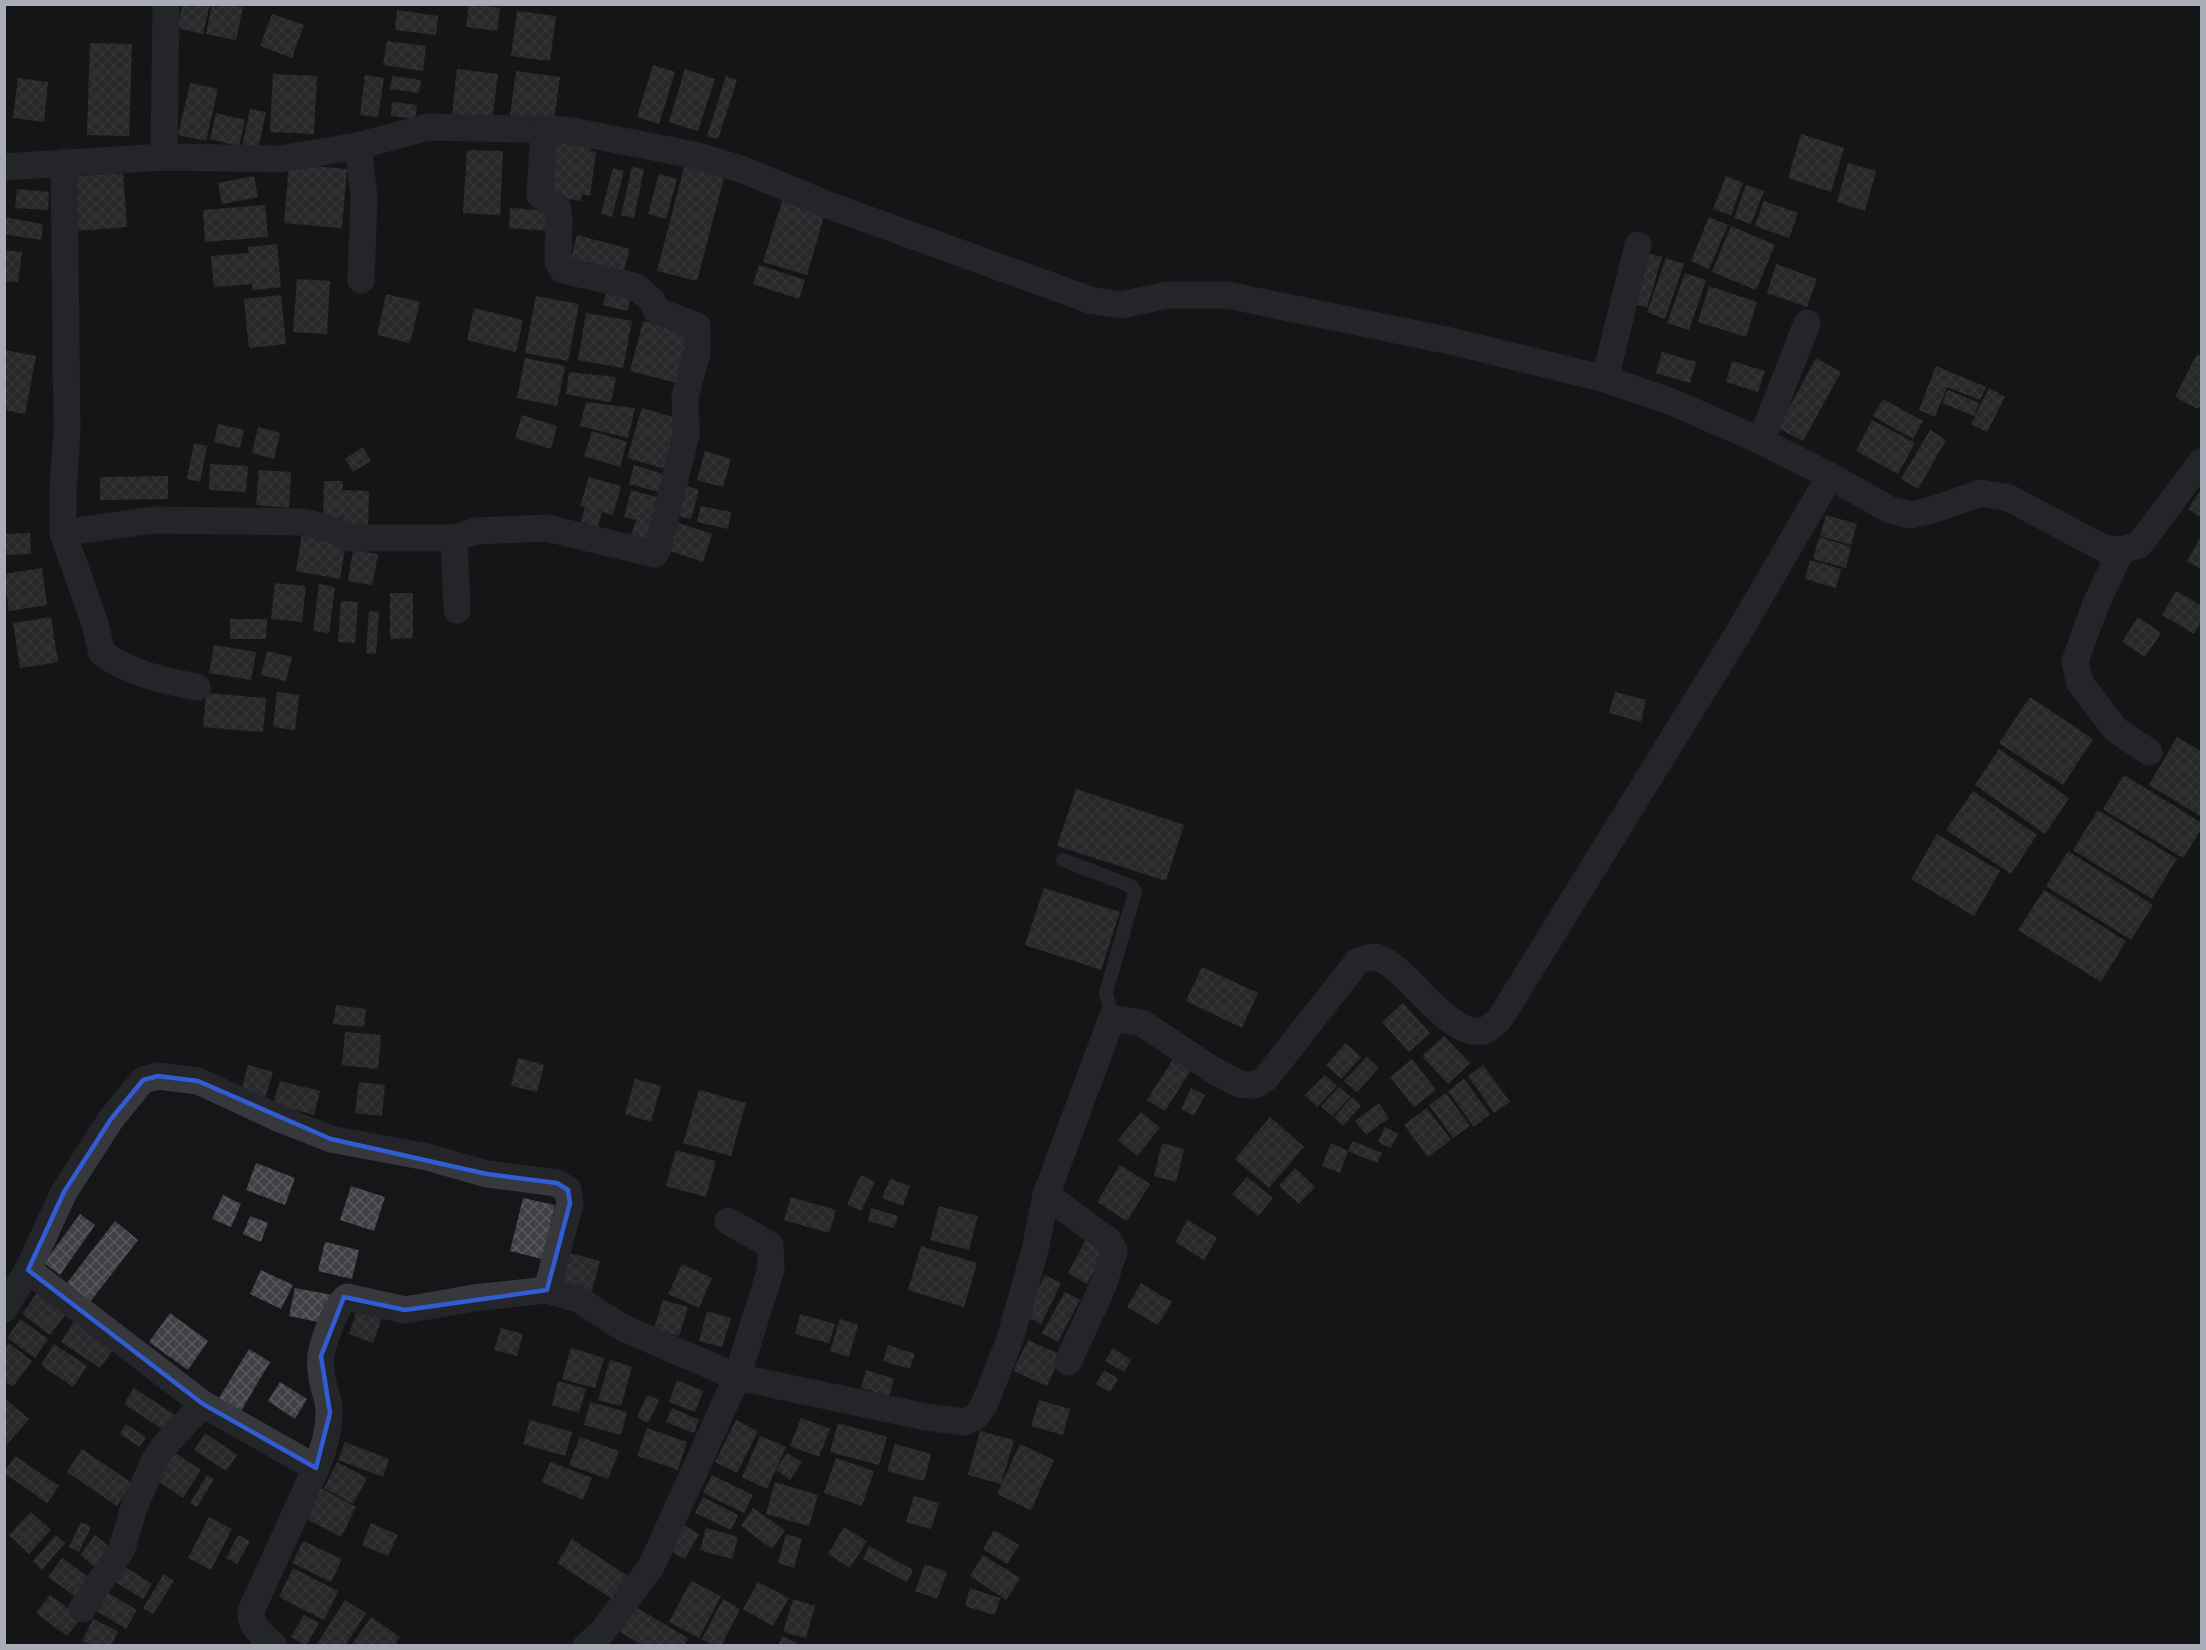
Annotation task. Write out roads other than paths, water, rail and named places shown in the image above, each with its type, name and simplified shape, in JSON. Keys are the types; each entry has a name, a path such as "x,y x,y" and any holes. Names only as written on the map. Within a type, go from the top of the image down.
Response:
{"street":[{"path":"164,157 166,4"},
{"path":"4,167 164,157 280,159 358,146 428,127 567,130 694,155 744,170 828,205 1090,300 1121,305 1168,295 1227,295 1455,342 1605,379 1672,402 1761,441 1890,510 1911,515 1981,493 2009,498 2103,548 2121,550 2139,545 2202,461"},
{"path":"63,533 153,520 304,522 332,529 351,538 454,538 476,531 547,528 655,554 686,435 685,396 697,353 697,326 657,310 652,301 637,287 563,270 558,262 557,206 540,195 544,129"},
{"path":"358,146 364,197 361,280"},
{"path":"64,162 67,432 63,533 95,624 102,653 119,666 197,687"},
{"path":"1605,379 1638,245"},
{"path":"1761,441 1807,323"},
{"path":"274,1646 252,1624 251,1611 316,1468 325,1442 330,1413 328,1396 322,1378 321,1356 337,1308 347,1297 405,1310 474,1298 547,1290 578,1299 623,1328 737,1377 926,1417 964,1422 975,1417 984,1405 1010,1339 1035,1251 1046,1195 1112,1018 1142,1023 1213,1071 1239,1084 1255,1085 1266,1078 1358,961 1374,957 1389,964 1446,1018 1470,1030 1485,1030 1499,1020 1739,632 1830,476"},
{"path":"454,538 457,610"},
{"path":"2121,550 2095,606 2075,661 2080,683 2116,730 2149,752"},
{"path":"4,1309 28,1270 64,1192 111,1119 143,1080 158,1076 198,1081 280,1119 332,1139 427,1157 487,1174 557,1184 568,1190 570,1203 547,1290"},
{"path":"1046,1195 1109,1240 1114,1251 1102,1288 1068,1362"},
{"path":"586,1646 603,1631 651,1567 737,1377 771,1269 770,1245 728,1221"},
{"path":"28,1270 203,1404 316,1468"},
{"path":"82,1609 122,1549 133,1510 154,1461 164,1446 203,1404"}],"lane":[{"path":"1063,860 1131,886 1136,892 1106,993 1112,1018"}]}
